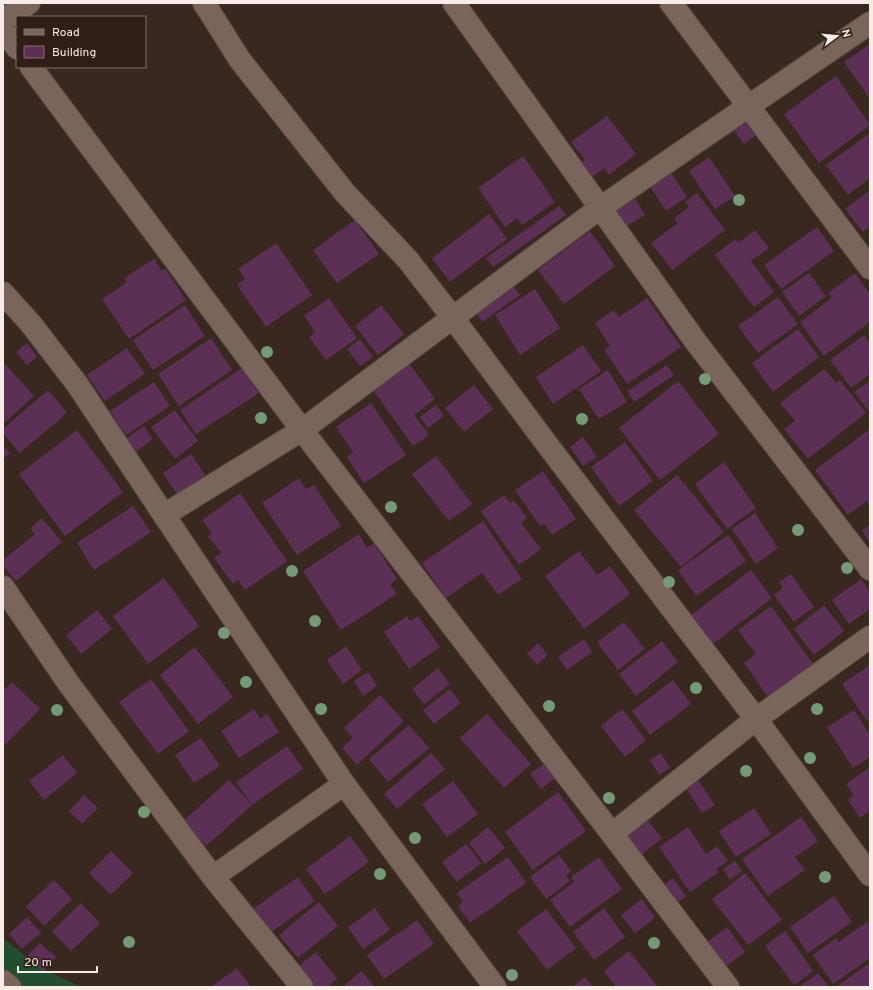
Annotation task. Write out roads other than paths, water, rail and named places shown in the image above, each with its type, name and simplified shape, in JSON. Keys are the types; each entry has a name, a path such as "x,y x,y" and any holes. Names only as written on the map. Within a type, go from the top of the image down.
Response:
{"street":[{"path":"3,20 29,3"},
{"path":"204,3 240,60 340,187 408,260 453,318 756,719 870,875"},
{"path":"454,3 696,342 870,569"},
{"path":"671,3 870,268"},
{"path":"164,516 302,430 600,208 748,105 870,23"},
{"path":"3,30 16,47"},
{"path":"32,68 302,430 728,987"},
{"path":"3,293 31,324 77,384 344,784 495,987"},
{"path":"3,587 69,684 213,877 302,987"},
{"path":"612,834 756,719 870,637"},
{"path":"213,877 344,784"},
{"path":"3,981 10,987"}]}
